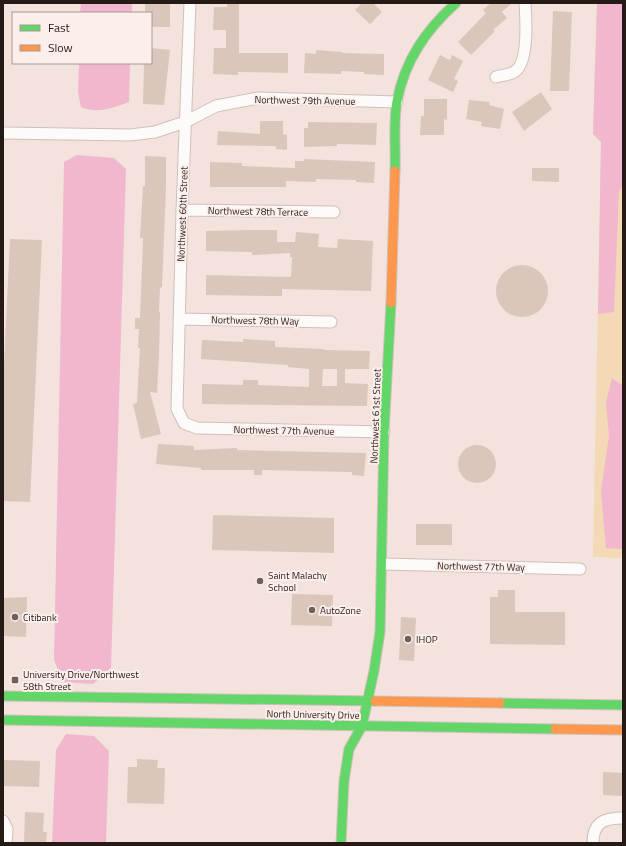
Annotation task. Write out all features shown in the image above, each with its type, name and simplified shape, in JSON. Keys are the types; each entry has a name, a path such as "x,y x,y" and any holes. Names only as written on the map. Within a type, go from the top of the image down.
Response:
{"main road":[{"name":"Northwest 61st Street","path":"341,843 344,781 349,749 362,726 380,632 383,564 384,432 390,328 396,102 402,77 411,56 425,32 456,3"},
{"name":"North University Drive","path":"3,696 623,705"},
{"name":"North University Drive","path":"3,720 623,730"}],"street":[{"name":"Northwest 60th Street","path":"184,423 177,409 182,210 190,3"},
{"path":"496,77 514,72 521,66 524,54 525,3"},
{"name":"Northwest 79th Avenue","path":"3,133 130,135 154,132 185,122 216,106 258,98 396,102"},
{"name":"Northwest 78th Terrace","path":"182,210 334,212"},
{"name":"Northwest 78th Way","path":"179,319 331,322"},
{"name":"Northwest 77th Avenue","path":"184,423 197,428 384,432"},
{"name":"Northwest 77th Way","path":"383,564 580,569"},
{"path":"593,843 593,833 600,823 608,818 623,818"},
{"path":"3,821 7,829 6,843"}],"shaded area":[{"path":"81,3 132,3 132,12 80,12"},
{"path":"597,3 623,3 623,558 593,557 601,142 593,134"},
{"path":"597,3 623,3 623,185 619,191 614,312 598,314 601,142 593,134"},
{"path":"79,64 130,64 129,102 99,110 87,109 81,107 78,92"},
{"path":"77,155 114,158 126,169 111,668 93,684 63,682 54,660 64,162"},
{"path":"612,378 623,386 623,549 606,548 601,491 609,436 606,402"},
{"path":"66,734 94,736 109,751 106,843 52,843 56,750"}],"building":[{"path":"227,3 239,3 239,53 288,53 288,73 238,72 238,75 213,74 214,48 226,48 226,30 213,30 214,7 227,7"},
{"path":"362,3 373,3 382,12 370,24 355,10"},
{"path":"491,3 512,3 502,12 507,18 493,30 495,31 471,55 458,42 486,13 483,10"},
{"path":"145,4 170,4 170,27 152,27 152,12 145,12"},
{"path":"553,11 572,12 569,91 550,91"},
{"path":"152,48 170,50 164,105 143,104 144,64 152,64"},
{"path":"316,50 342,53 384,54 384,75 341,71 341,74 304,73 305,53 316,54"},
{"path":"440,55 450,60 452,55 463,61 454,79 458,81 453,92 428,80"},
{"path":"541,92 552,109 524,131 512,112"},
{"path":"424,99 447,99 447,120 444,119 444,135 420,135 421,116 424,116"},
{"path":"469,100 490,102 489,105 504,109 500,129 481,126 482,122 466,119"},
{"path":"260,121 283,121 283,134 287,135 287,150 276,149 276,146 217,145 218,131 260,134"},
{"path":"308,122 377,123 376,145 337,144 337,146 304,147 304,128 308,128"},
{"path":"145,156 166,157 166,186 162,288 160,287 157,393 150,392 161,434 141,439 133,404 137,403 140,348 138,348 139,329 135,329 135,318 140,318 143,238 140,238 143,186 145,186"},
{"path":"304,159 375,162 374,183 356,182 356,180 316,179 316,182 286,181 286,187 210,187 210,162 242,163 242,166 295,168 295,161 304,161"},
{"path":"532,168 559,168 559,182 532,181"},
{"path":"277,230 277,242 295,242 296,232 319,234 318,247 337,248 338,239 373,241 371,291 282,289 282,296 206,295 206,275 291,277 292,257 290,257 290,253 252,255 252,252 206,251 206,231"},
{"path":"10,239 42,240 30,502 3,501 3,385"},
{"path":"517,265 527,265 536,269 544,277 548,286 548,296 544,305 536,313 527,317 517,317 508,313 500,305 496,296 496,286 500,277 508,269"},
{"path":"243,339 275,341 275,347 370,351 369,369 345,369 345,383 368,384 367,406 202,404 202,384 243,385 243,380 258,380 258,385 309,387 309,369 288,367 288,365 201,359 202,340 243,342","holes":["323,369 337,369 337,386 322,386"]},
{"path":"158,444 194,446 194,450 237,448 237,450 366,453 364,476 352,475 352,472 262,470 262,475 254,475 254,470 201,470 201,468 156,464"},
{"path":"473,445 481,445 491,450 495,457 495,471 491,478 481,483 473,483 463,478 461,475 458,468 458,460 463,450 466,448"},
{"path":"213,515 334,518 334,553 212,550"},
{"path":"416,524 452,524 452,545 416,545"},
{"path":"498,590 515,590 515,612 565,612 565,645 490,644 490,597 498,597"},
{"name":"AutoZone","path":"292,594 333,595 332,626 291,625"},
{"name":"Citibank","path":"27,597 26,637 3,636 3,598"},
{"name":"IHOP","path":"401,617 416,618 414,661 399,660"},
{"path":"137,759 158,760 157,768 165,768 164,804 127,803 128,767 137,767"},
{"path":"3,760 40,761 39,787 3,786"},
{"path":"603,772 623,773 623,796 603,795"},
{"path":"25,812 44,813 43,832 47,832 46,843 24,843"}],"traffic: fast":[{"path":"395,171 396,109 405,72 426,35 456,3"},
{"path":"341,843 344,781 349,749 362,726 374,671 380,632 384,432 391,303"},
{"path":"3,696 375,701"},
{"path":"500,703 623,705"},
{"path":"3,720 555,729"}],"traffic: slow":[{"path":"391,303 395,171"},
{"path":"375,701 500,703"},
{"path":"555,729 623,730"}],"place":[{"name":"Saint Malachy School","path":"260,581"},
{"name":"AutoZone","path":"312,610"},
{"name":"Citibank","path":"15,617"},
{"name":"IHOP","path":"408,639"},
{"name":"University Drive/Northwest 58th Street","path":"15,680"}]}
